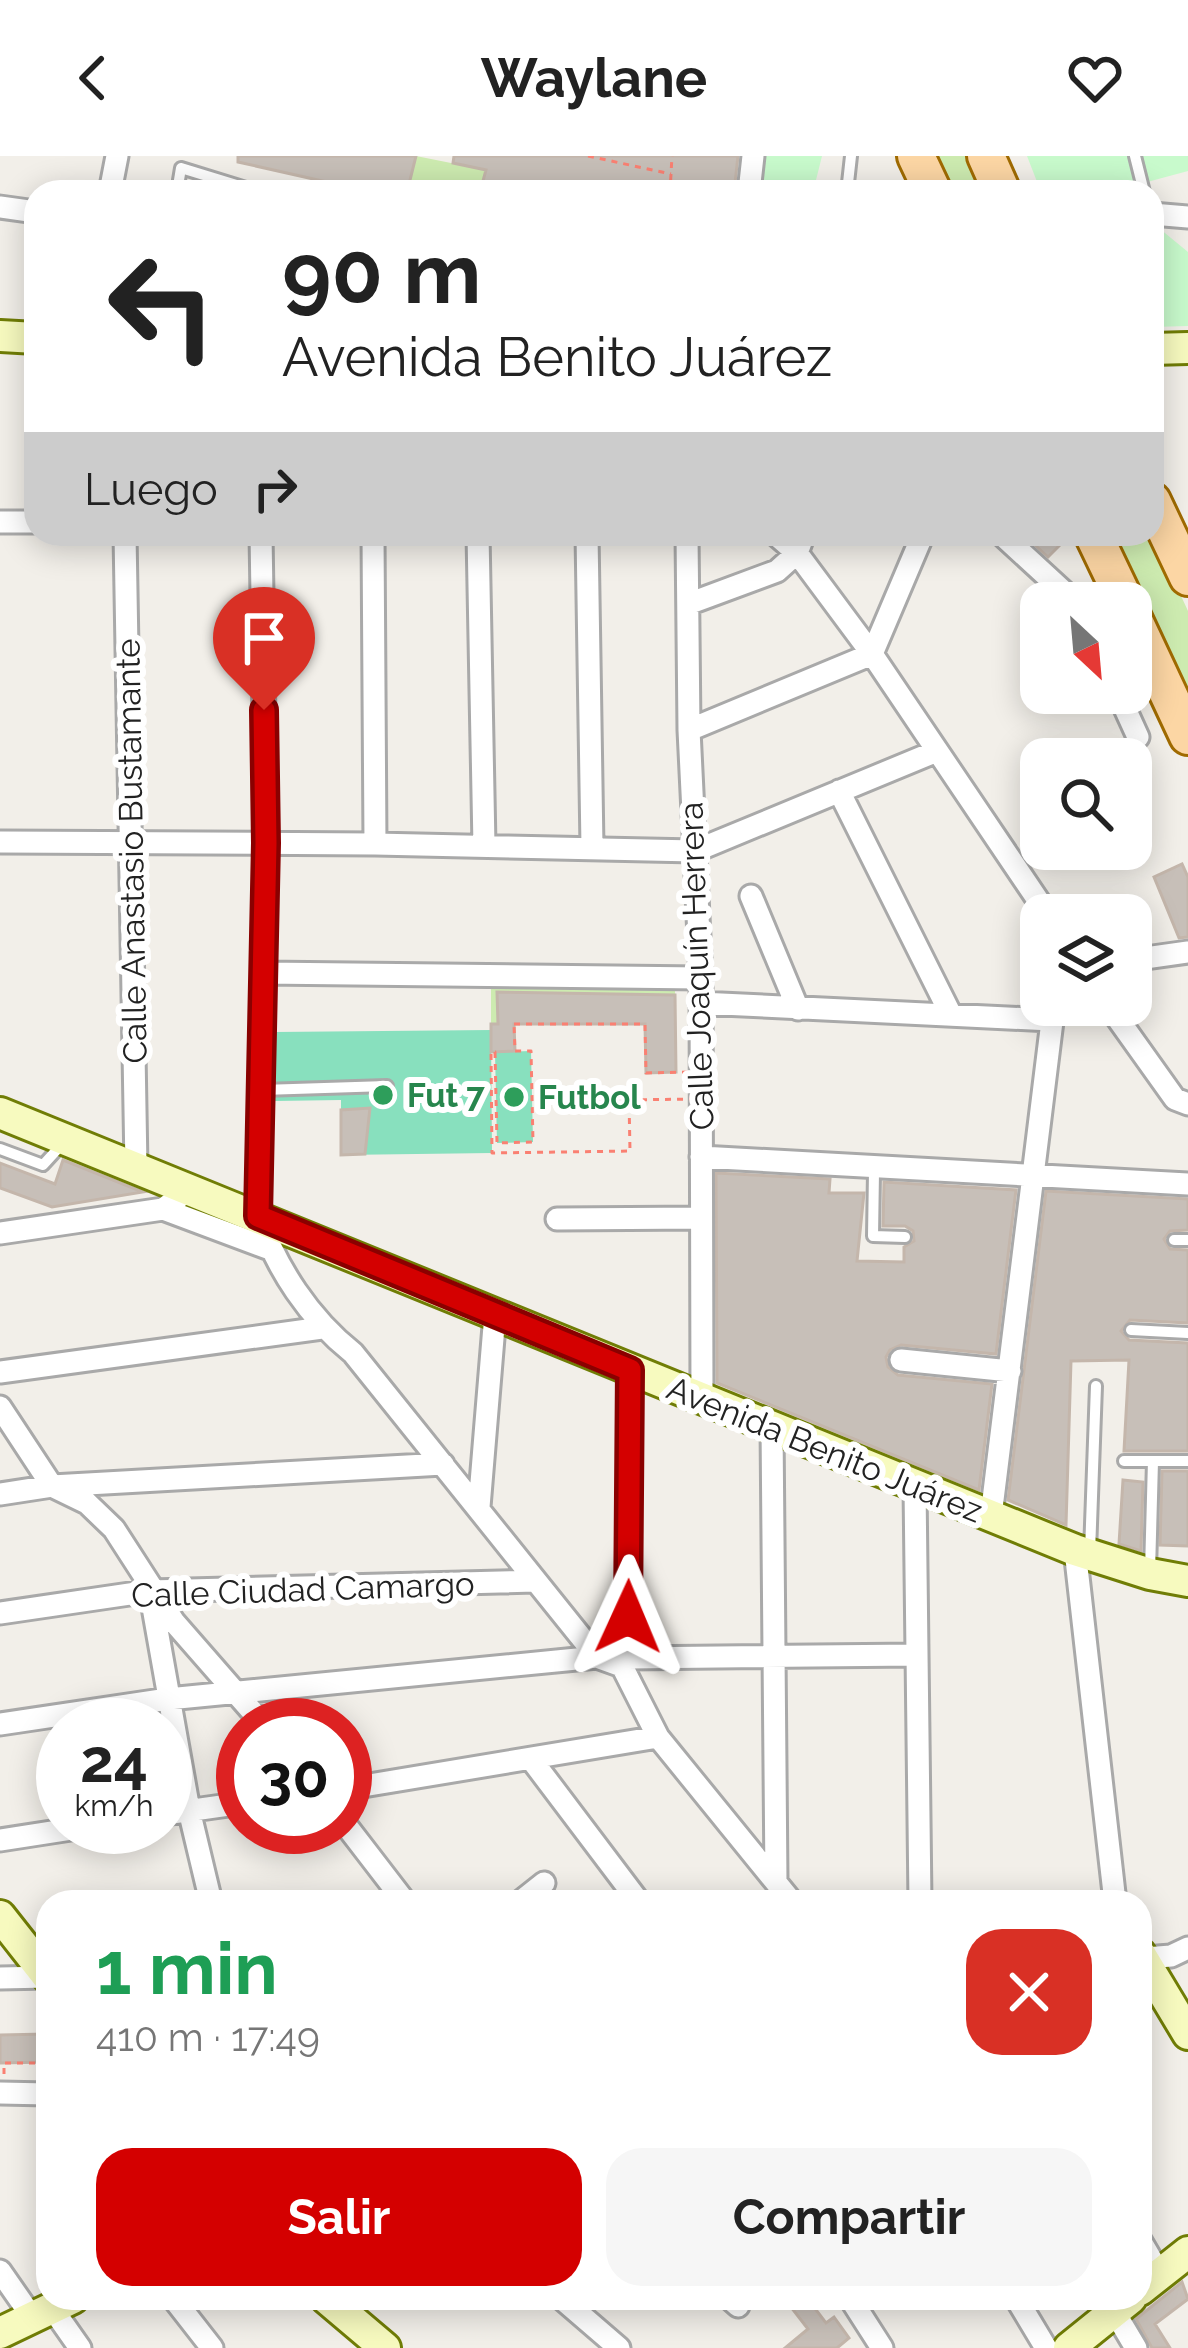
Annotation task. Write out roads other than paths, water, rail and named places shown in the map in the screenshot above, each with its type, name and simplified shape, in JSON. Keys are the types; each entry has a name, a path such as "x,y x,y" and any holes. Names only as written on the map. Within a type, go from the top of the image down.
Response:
{"main road":[{"path":"1164,526 1188,577"},
{"path":"1099,546 1116,582"},
{"path":"1152,659 1188,736"}],"street":[{"name":"Calle Anastasio Bustamante","path":"125,546 136,1167"},
{"path":"261,546 266,843 258,1216 270,1250 322,1328 352,1353 597,1657"},
{"path":"373,546 375,844"},
{"path":"478,546 484,846"},
{"path":"587,546 592,847"},
{"name":"Calle Joaquín Herrera","path":"687,546 689,730 701,978 702,1398"},
{"path":"688,604 777,571 798,546"},
{"path":"801,546 1034,894"},
{"path":"689,730 872,654 918,546"},
{"path":"1014,546 1054,582"},
{"path":"1152,679 1169,696"},
{"path":"1128,714 1138,737"},
{"path":"0,842 695,851 937,751"},
{"path":"839,791 951,1015"},
{"path":"752,896 798,1009"},
{"path":"1152,957 1188,952"},
{"path":"263,973 701,978"},
{"path":"700,1003 951,1015 1020,1014"},
{"path":"991,1516 1050,1026"},
{"path":"1123,1026 1175,1100 1188,1104"},
{"name":"Avenida Benito Juárez","path":"0,1113 1083,1553 1188,1581"},
{"path":"701,1157 1188,1184"},
{"path":"0,1233 163,1209 190,1189"},
{"path":"163,1209 270,1250"},
{"path":"557,1219 701,1219"},
{"path":"478,1507 495,1314"},
{"path":"0,1372 322,1328"},
{"path":"901,1360 1010,1371"},
{"path":"630,1370 625,1662 658,1737 783,1890"},
{"path":"0,1407 52,1486 86,1503 136,1558 151,1591 168,1698"},
{"path":"772,1426 776,1881"},
{"path":"0,1494 52,1486 442,1464"},
{"path":"915,1486 920,1890"},
{"path":"1083,1553 1114,1890"},
{"name":"Calle Ciudad Camargo","path":"0,1613 151,1591 535,1581"},
{"path":"151,1591 241,1698"},
{"path":"178,1698 597,1657 625,1662 916,1655"},
{"path":"0,1724 36,1719"},
{"path":"372,1785 658,1737"},
{"path":"532,1759 630,1890"},
{"path":"192,1823 208,1890"},
{"path":"0,1840 36,1834"},
{"path":"368,1854 396,1890"},
{"path":"535,1890 544,1883"},
{"path":"0,1916 36,1962"},
{"path":"1152,1956 1171,1956 1188,1948"},
{"path":"1152,1973 1188,2034"},
{"path":"0,1978 36,1977"},
{"path":"1,2087 36,2091"},
{"path":"1152,2280 1188,2252"},
{"path":"0,2271 36,2297"},
{"path":"0,2333 48,2310"},
{"path":"53,2310 80,2348"},
{"path":"182,2310 212,2348"},
{"path":"340,2310 385,2348"},
{"path":"575,2310 619,2348"},
{"path":"858,2310 882,2348"},
{"path":"1023,2310 1046,2348"},
{"path":"1069,2348 1116,2310"},
{"path":"1124,2310 1136,2348"}],"lane":[{"path":"179,180 181,167 222,180"},
{"path":"259,1090 387,1086"},
{"path":"0,1149 43,1165 67,1140"},
{"path":"874,1172 873,1236 905,1237"},
{"path":"1174,1240 1188,1240"},
{"path":"1131,1330 1188,1333"},
{"path":"1083,1553 1096,1386"},
{"path":"1124,1461 1188,1461"},
{"path":"1150,1574 1153,1461"}],"place":[{"name":"Fut 7","path":"383,1095"},
{"name":"Futbol","path":"514,1097"}]}
